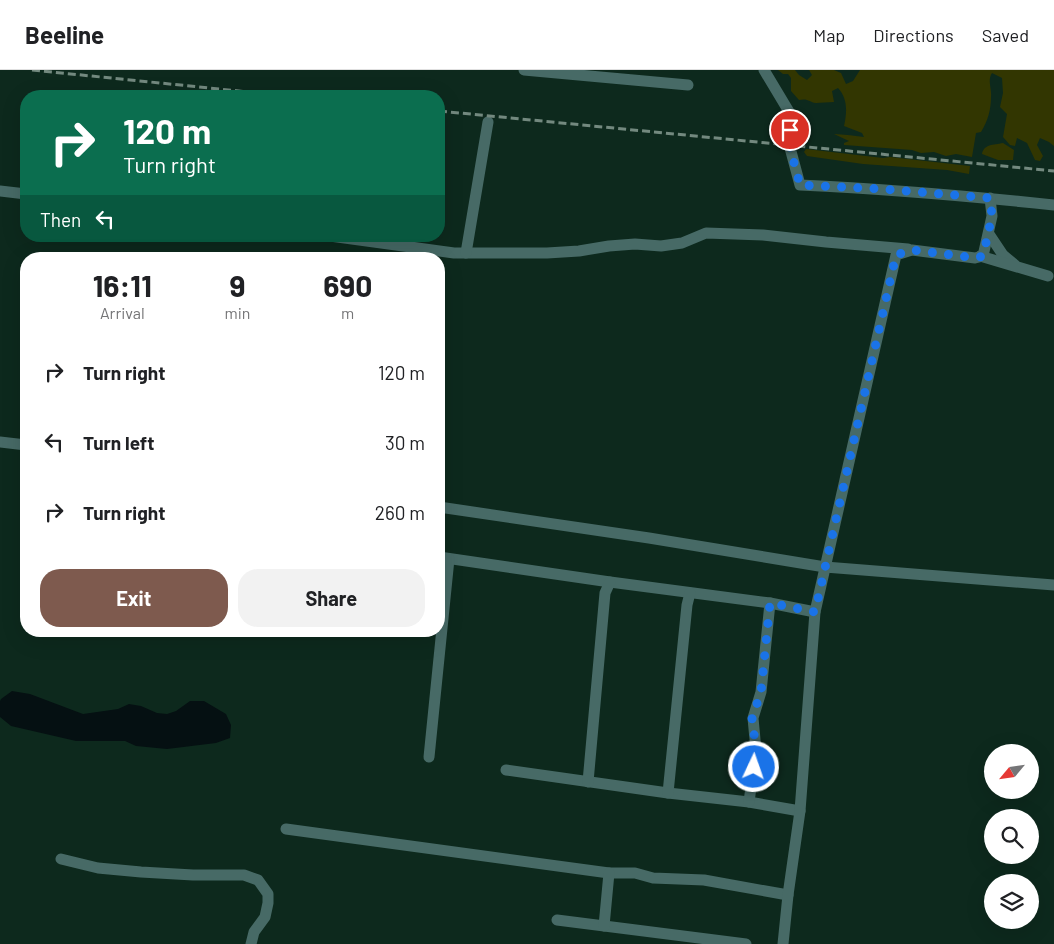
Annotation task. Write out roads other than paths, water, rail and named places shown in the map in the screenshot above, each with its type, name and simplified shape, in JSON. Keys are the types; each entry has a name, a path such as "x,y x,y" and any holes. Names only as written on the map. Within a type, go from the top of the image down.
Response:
{"street":[{"path":"524,70 688,84"},
{"path":"764,70 791,115 789,144 800,185 882,189 1054,205"},
{"path":"466,254 488,122"},
{"path":"0,191 20,193"},
{"path":"374,242 466,254 547,253 635,244 661,246 682,243 706,233 763,235 976,258 983,256 992,216 990,198"},
{"path":"988,234 1016,267"},
{"path":"783,944 800,811 815,612 896,255 912,250"},
{"path":"980,256 1048,276"},
{"path":"0,442 20,444"},
{"path":"445,508 649,538 825,567 1054,585"},
{"path":"445,558 770,603 815,612"},
{"path":"588,782 605,593 610,582"},
{"path":"668,793 687,606 690,593"},
{"path":"750,802 756,750 752,718 761,692 770,603"},
{"path":"429,757 438,637"},
{"path":"506,770 668,793 750,802 800,811"},
{"path":"286,829 608,872 635,873 653,878 704,880 788,895"},
{"path":"61,859 98,868 193,875 244,875 258,880 268,894 268,903 265,917 254,932 251,944"},
{"path":"604,926 608,872"},
{"path":"557,920 746,944"}],"railway":[{"path":"32,70 229,90"},
{"path":"445,112 1054,171"}]}
